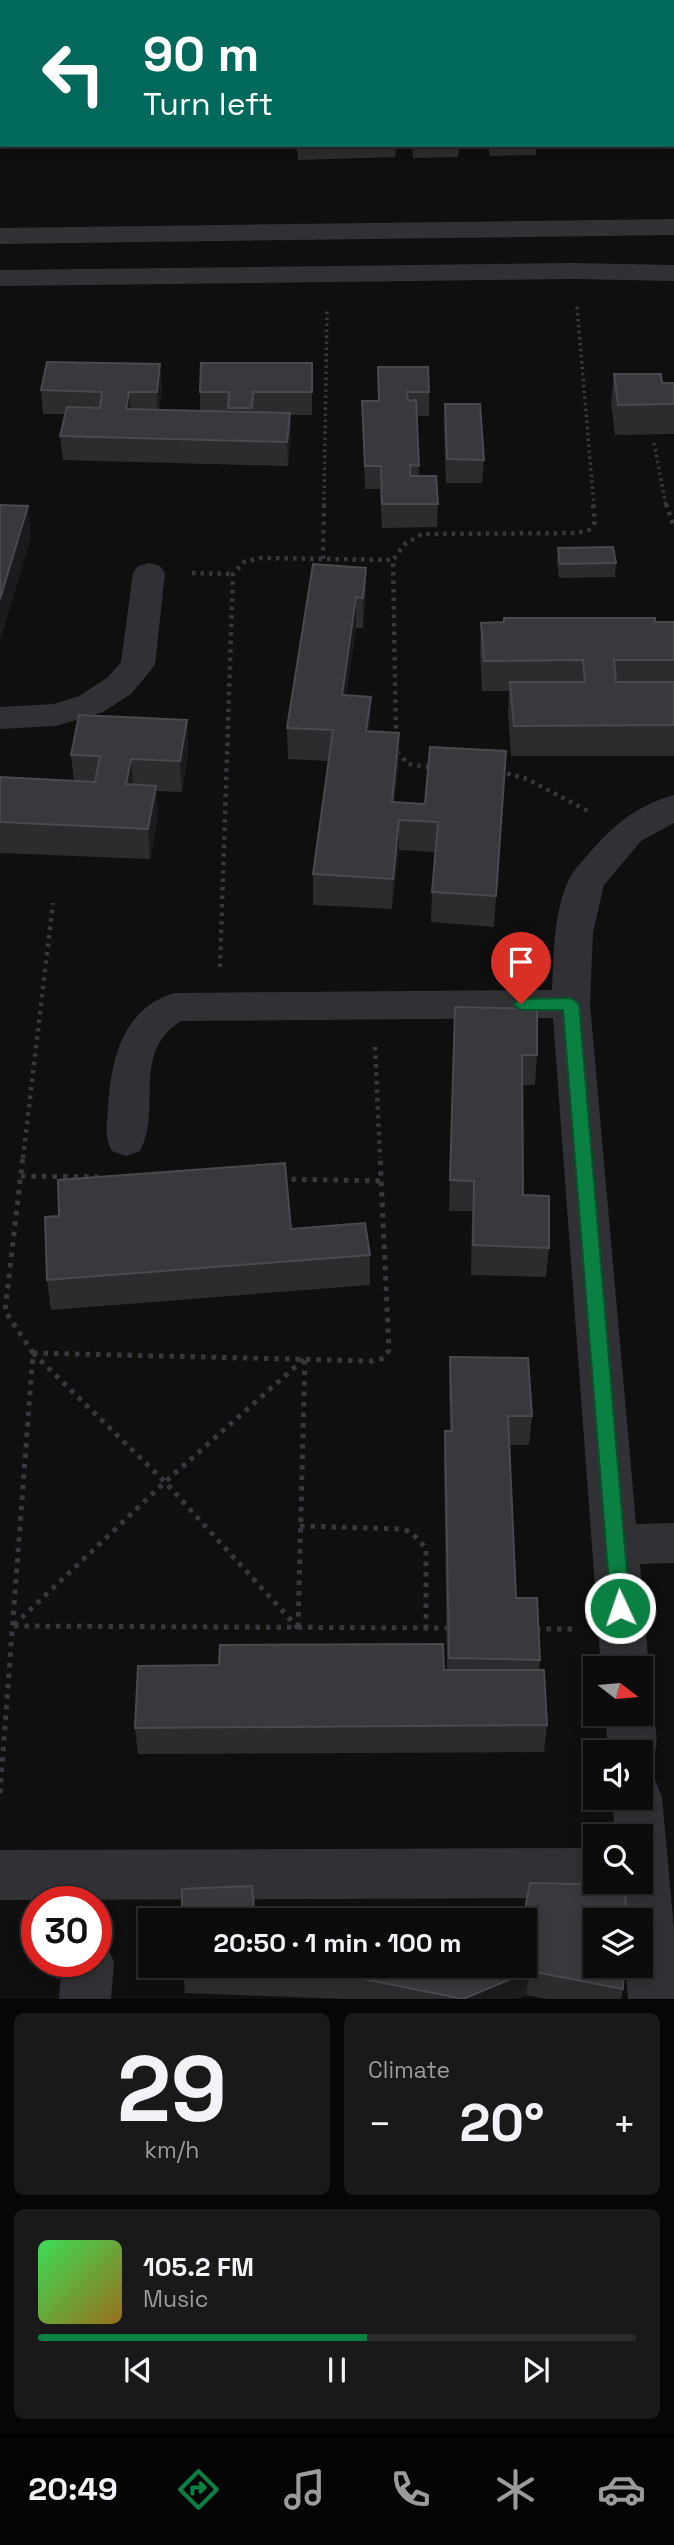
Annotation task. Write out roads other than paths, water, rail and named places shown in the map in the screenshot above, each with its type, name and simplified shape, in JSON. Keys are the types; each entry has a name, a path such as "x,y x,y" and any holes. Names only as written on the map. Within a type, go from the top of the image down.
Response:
{"street":[{"path":"592,228 674,203"},
{"path":"0,236 674,227"},
{"path":"0,278 574,271 674,273"},
{"path":"0,718 56,715 91,704 119,686 138,665 149,573"},
{"path":"623,1648 617,1545 571,1004 573,932 586,881 628,832 674,807"},
{"path":"126,1140 134,1049 148,1024 174,1007 571,1004"},
{"path":"617,1545 674,1543"},
{"path":"639,1810 651,1896 654,1999"},
{"path":"112,1887 583,1873"},
{"path":"0,1875 80,1886"},
{"path":"85,1999 87,1977"}]}
